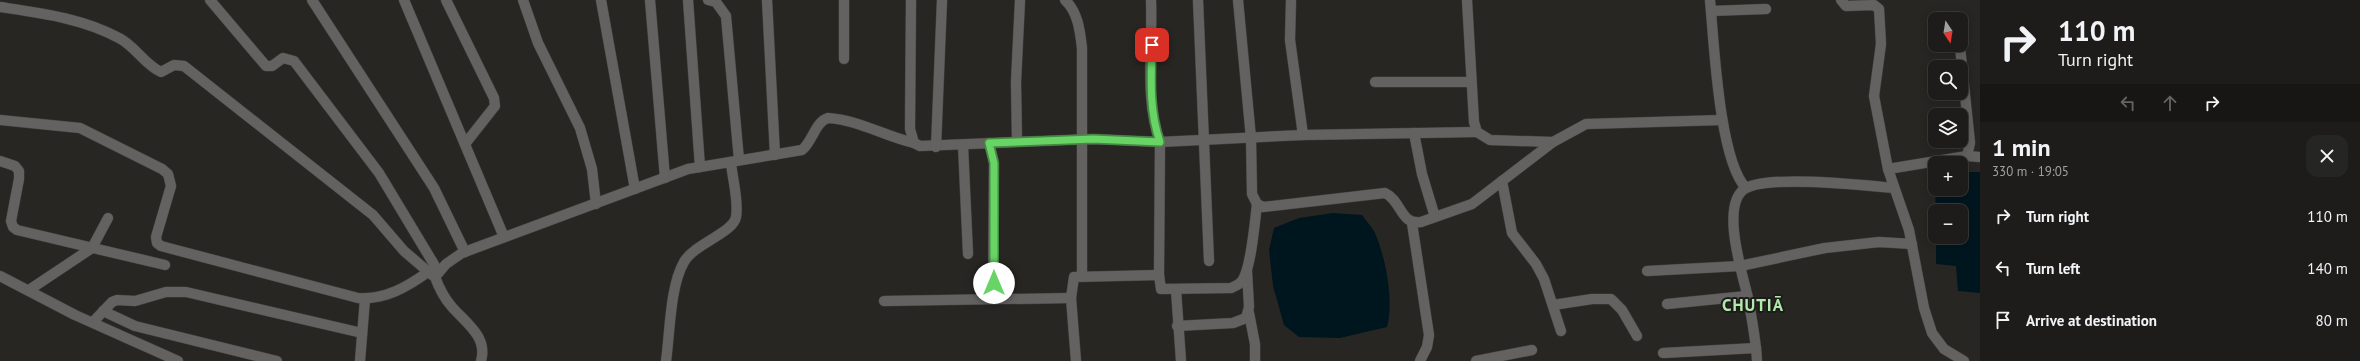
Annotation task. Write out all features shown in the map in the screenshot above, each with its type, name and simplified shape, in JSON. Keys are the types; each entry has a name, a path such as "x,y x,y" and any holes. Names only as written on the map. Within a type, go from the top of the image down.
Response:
{"street":[{"path":"210,0 266,66 272,66 283,58 294,61 379,172 434,273 438,286 451,306 478,333 484,352 481,361"},
{"path":"312,0 434,188 465,252"},
{"path":"404,0 504,237"},
{"path":"446,0 494,98 495,106 465,144"},
{"path":"523,0 538,43 580,128 592,170 596,204"},
{"path":"601,0 635,189"},
{"path":"650,0 665,178"},
{"path":"688,0 700,167"},
{"path":"708,0 716,2 726,16"},
{"path":"666,361 678,274 684,262 697,247 729,228 736,217 735,161 726,0"},
{"path":"767,0 775,155"},
{"path":"844,0 844,59"},
{"path":"911,0 910,129 914,143"},
{"path":"936,147 942,0"},
{"path":"1017,142 1016,82 1020,0"},
{"path":"1065,0 1073,7 1076,14 1082,48 1082,276"},
{"path":"1151,0 1152,105 1155,128 1160,142 1159,275 1161,289 1176,290 1231,288 1242,280 1247,265 1257,204 1252,194 1251,138 1238,0"},
{"path":"1198,0 1209,261"},
{"path":"1291,0 1290,40 1302,135"},
{"path":"1467,0 1474,122 1477,132"},
{"path":"1710,0 1722,120 1734,167 1740,182 1746,188"},
{"path":"1841,0 1846,6 1881,5 1881,44 1874,96 1888,169 1909,230 1924,308 1932,333 1944,349 1964,361"},
{"path":"0,7 74,21 107,32 128,43 161,72 174,65 184,66 373,215 404,251 434,273"},
{"path":"1711,11 1766,9"},
{"path":"1961,52 1970,143 1967,156"},
{"path":"1375,82 1472,82"},
{"path":"0,120 80,128 162,169 168,174 172,186 156,237 157,243 161,246 365,299 400,290 434,273 465,252 665,178 700,167 802,150 813,136 818,125 823,119 828,118 856,122 896,139 920,146 936,147 1081,139 1160,142 1302,135 1477,132 1490,140 1553,142"},
{"path":"1257,204 1263,207 1271,207 1362,194 1385,193 1392,196 1406,220 1412,223 1435,217 1472,204 1553,142 1586,124 1722,120"},
{"path":"1414,133 1422,174 1435,217"},
{"path":"989,143 994,163 993,299"},
{"path":"963,145 968,254"},
{"path":"1968,156 1980,157"},
{"path":"0,162 15,166 19,171 19,179 11,221 16,230 165,265"},
{"path":"1888,169 1928,162"},
{"path":"1502,181 1512,233 1536,264 1553,305 1561,331"},
{"path":"1757,361 1756,348 1733,221 1739,195 1746,188 1756,185 1793,182 1894,188"},
{"path":"29,290 92,248 108,218"},
{"path":"1412,223 1429,335 1423,360"},
{"path":"1647,271 1740,266 1825,248 1879,242 1912,244"},
{"path":"1247,265 1249,313 1255,344 1255,361"},
{"path":"1076,361 1072,298 1074,277 1159,275"},
{"path":"1,278 178,361"},
{"path":"1176,290 1177,326 1181,361"},
{"path":"93,322 112,302 117,300 135,301 166,292 186,292 362,333"},
{"path":"1667,304 1747,296"},
{"path":"884,301 1072,298"},
{"path":"360,361 365,299"},
{"path":"1553,305 1592,299 1611,299 1622,310 1637,336"},
{"path":"103,311 135,326 277,361"},
{"path":"1177,326 1240,322 1249,313"},
{"path":"1663,353 1756,348"},
{"path":"1476,361 1532,350"}],"water":[{"path":"1968,172 1980,172 1980,293 1958,291 1956,266 1936,264 1936,244 1968,244 1968,204 1936,204 1935,196 1968,196"},
{"path":"1333,213 1362,215 1375,233 1388,280 1390,305 1387,327 1340,338 1299,337 1284,325 1273,286 1269,250 1274,228 1299,218"}],"district":[{"name":"CHUTIĀ","path":"1753,305"}],"route":[{"path":"994,283 994,163 989,143 1093,139 1160,142 1155,128 1152,105 1152,45"}]}
